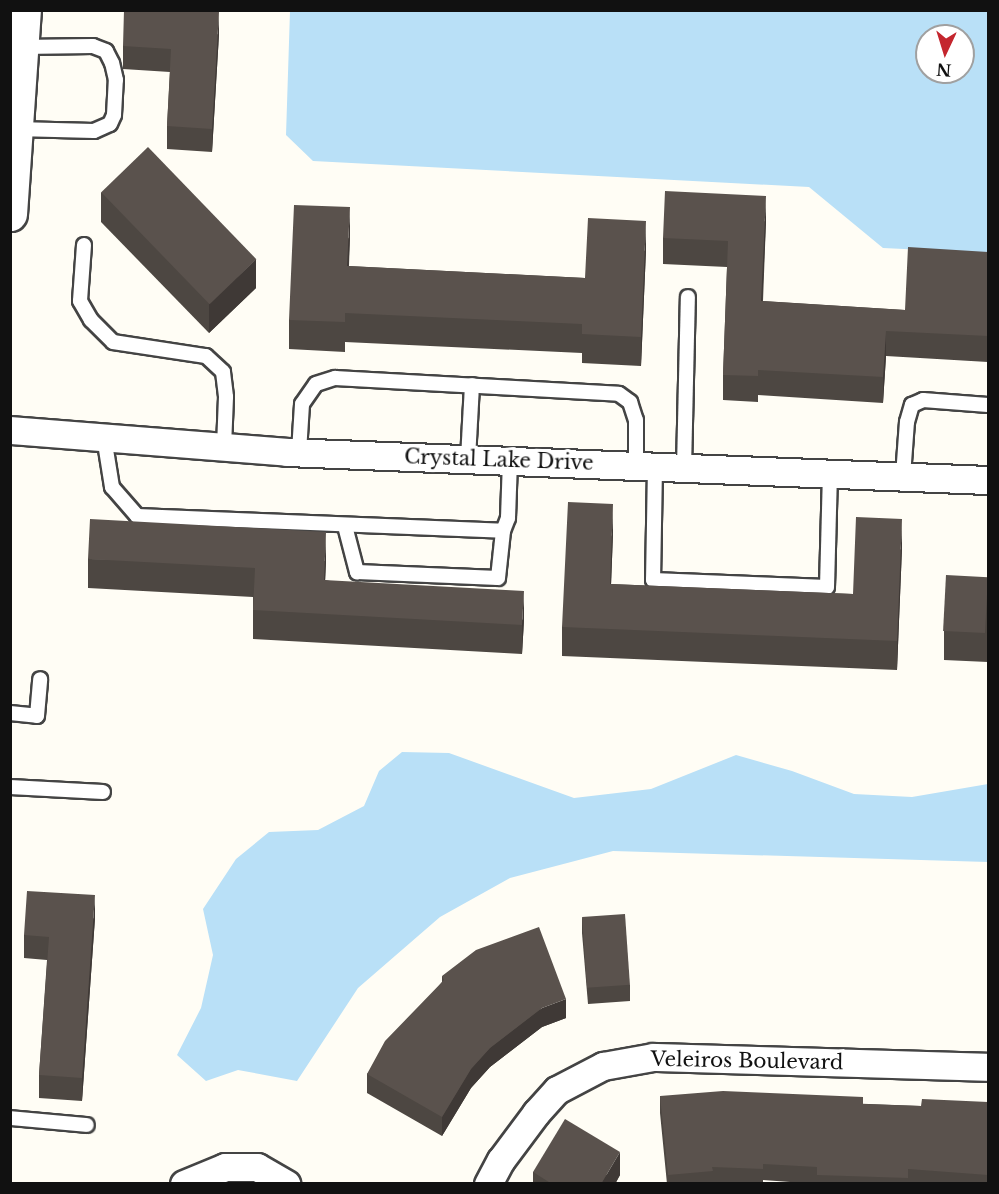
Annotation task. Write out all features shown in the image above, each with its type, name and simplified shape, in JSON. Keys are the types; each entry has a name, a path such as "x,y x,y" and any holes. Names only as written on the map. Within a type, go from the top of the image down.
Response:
{"street":[{"path":"10,214 24,10"},
{"name":"Crystal Lake Drive","path":"10,430 299,452 988,480"},
{"name":"Veleiros Boulevard","path":"488,1184 522,1132 557,1090 603,1066 653,1057 988,1067"},
{"path":"184,1184 225,1167 257,1167 286,1184"}],"lane":[{"path":"16,129 93,131 110,124 114,115 116,80 106,51 93,46 21,47"},
{"path":"84,245 80,301 91,320 112,342 206,356 223,372 226,397 224,447"},
{"path":"684,468 688,297"},
{"path":"299,452 302,404 316,384 335,378 618,394 630,402 645,466 653,580 827,587 830,473"},
{"path":"468,459 472,385"},
{"path":"903,476 907,422 912,405 923,400 988,405"},
{"path":"104,437 112,487 136,516 503,531"},
{"path":"345,526 357,572 498,578 503,531 508,518 510,461"},
{"path":"10,713 37,716 40,679"},
{"path":"10,787 103,792"},
{"path":"10,1118 87,1125"}],"water":[{"path":"290,11 988,11 988,253 883,248 809,187 313,161 286,135"},
{"path":"402,752 449,753 574,798 651,789 736,755 792,771 854,794 912,797 988,784 988,862 613,851 510,878 440,917 358,988 297,1081 238,1070 206,1081 177,1055 201,1008 213,955 203,909 236,859 269,832 318,830 364,806 379,771"}],"building":[{"path":"124,10 219,12 212,129 167,126 171,49 123,46"},
{"path":"148,147 256,259 210,304 101,192"},
{"path":"665,191 766,196 761,301 905,310 908,247 988,252 988,336 886,331 883,377 758,370 758,376 723,375 728,241 663,238"},
{"path":"294,205 350,207 347,266 585,278 588,218 646,221 641,337 582,334 582,324 345,313 345,322 289,320"},
{"path":"568,502 613,504 610,584 853,594 856,517 902,519 897,641 562,627"},
{"path":"90,519 326,532 324,580 524,591 522,625 253,610 255,568 88,559"},
{"path":"946,575 988,577 985,633 943,631"},
{"path":"27,891 95,895 82,1078 39,1075 49,937 24,935"},
{"path":"625,914 630,985 587,988 582,917"},
{"path":"539,927 566,999 542,1008 490,1048 471,1069 442,1117 367,1074 385,1041 444,980 442,976 476,950"},
{"path":"723,1091 863,1097 863,1104 921,1106 922,1099 988,1102 988,1175 908,1169 908,1178 817,1175 817,1167 763,1164 763,1169 712,1167 713,1171 668,1175 660,1096"},
{"path":"565,1119 620,1152 601,1184 552,1184 533,1172"}]}
